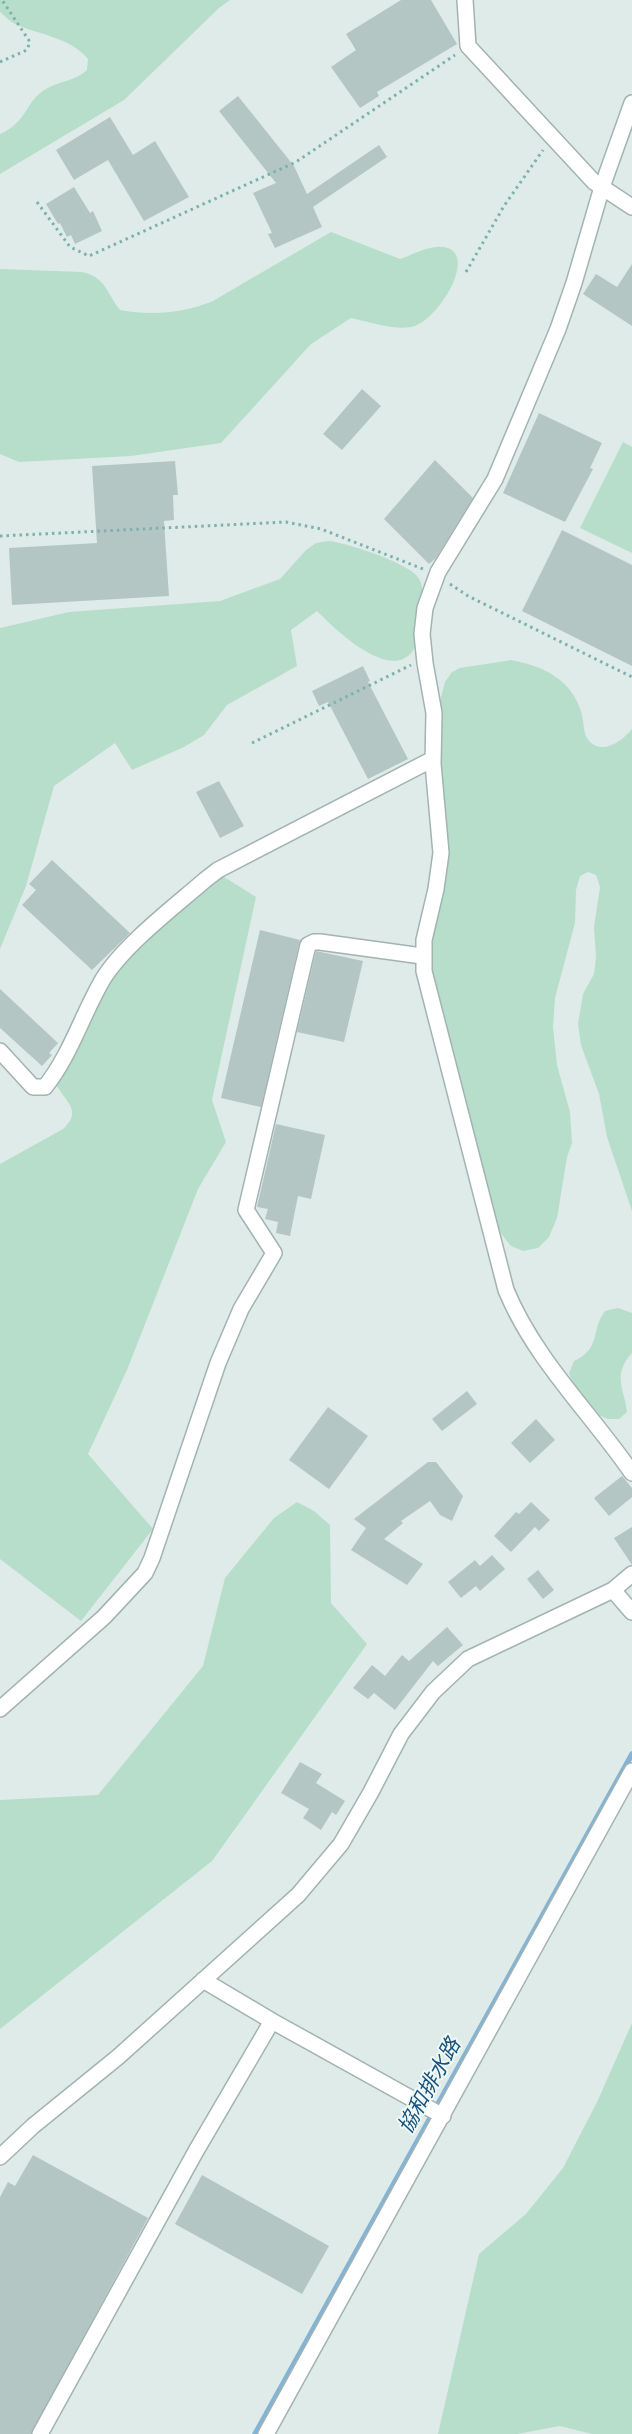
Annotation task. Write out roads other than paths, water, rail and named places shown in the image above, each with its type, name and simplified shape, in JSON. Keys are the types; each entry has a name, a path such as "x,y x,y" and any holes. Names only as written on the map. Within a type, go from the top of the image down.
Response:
{"street":[{"path":"465,0 468,46 594,182 632,207"},
{"path":"632,102 602,187 566,306 505,457 483,501 437,575 423,621 424,659 434,713 433,758 440,853 439,871 422,956 424,971 509,1298 540,1355 606,1436 632,1473"},
{"path":"0,1051 33,1088 44,1087 62,1063 95,995 114,964 204,880 218,870 433,758"},
{"path":"0,1709 104,1617 145,1574 152,1558 218,1363 241,1309 274,1253 246,1210 308,945 320,942 422,956"},
{"path":"0,2158 298,1895 334,1851 371,1792 401,1734 433,1692 461,1665 476,1655 612,1590 632,1574"},
{"path":"612,1590 632,1612"},
{"path":"266,2434 436,2112 632,1771"},
{"path":"203,1980 272,2021 436,2112"},
{"path":"40,2434 196,2151 272,2021"}],"waterway":[{"name":"協和排水路","path":"255,2434 632,1754"}]}
